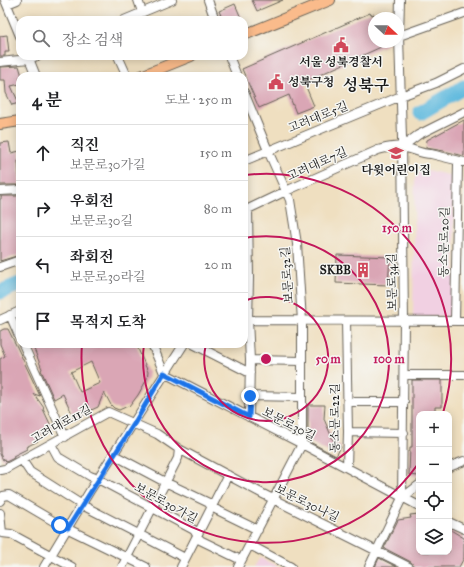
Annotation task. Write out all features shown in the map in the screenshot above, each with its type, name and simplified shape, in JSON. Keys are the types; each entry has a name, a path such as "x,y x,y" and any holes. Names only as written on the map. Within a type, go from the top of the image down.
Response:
{"main road":[{"path":"248,33 330,0"},
{"path":"151,72 181,60"},
{"path":"0,124 16,122"}],"street":[{"path":"16,26 6,2 17,0"},
{"path":"138,0 142,12"},
{"path":"133,16 172,0"},
{"path":"208,0 214,16"},
{"path":"400,0 400,12"},
{"path":"404,34 464,13"},
{"path":"399,48 401,96"},
{"path":"0,62 16,60"},
{"path":"33,60 35,72"},
{"path":"120,60 125,72"},
{"path":"231,60 235,72"},
{"name":"고려대로5길","path":"248,160 269,153 401,96 436,83 464,69"},
{"name":"보문로34길","path":"369,567 402,498 404,433 404,322 401,96"},
{"path":"248,109 269,153"},
{"path":"402,146 418,135 464,112"},
{"name":"동소문로20길","path":"402,146 426,154 430,157 462,164 455,321"},
{"name":"고려대로7길","path":"248,209 286,190 378,150 402,146"},
{"name":"보문로32길","path":"240,564 302,444 302,322 297,244 290,200 269,153"},
{"path":"0,191 16,190"},
{"path":"0,267 16,261"},
{"path":"0,320 16,313"},
{"path":"10,316 16,329"},
{"path":"248,320 302,322 464,321"},
{"name":"동소문로22길","path":"346,321 348,402 347,468"},
{"path":"248,340 250,360 249,417"},
{"path":"25,348 65,436"},
{"path":"154,348 164,373"},
{"path":"44,567 134,424 164,373 181,348"},
{"path":"201,348 250,373"},
{"path":"250,360 302,361"},
{"name":"보문로30길","path":"164,373 416,505"},
{"path":"404,375 464,375"},
{"path":"250,396 302,397"},
{"path":"348,402 404,402"},
{"name":"고려대로11길","path":"0,470 22,460 108,412 134,424"},
{"name":"보문로30나길","path":"134,424 157,434 179,449 228,475 409,567"},
{"path":"348,432 404,433"},
{"name":"보문로30가길","path":"51,444 58,457 90,476 194,530 200,540 240,564"},
{"path":"122,567 178,458 179,449"},
{"name":"보문로30가길","path":"114,455 209,503 211,507"},
{"path":"22,460 30,472 82,505 186,558"},
{"path":"452,466 464,461"},
{"path":"181,567 228,475"},
{"path":"402,498 416,487"},
{"path":"0,501 3,496 9,495 68,528 146,567"},
{"path":"211,507 258,530"},
{"path":"0,513 1,534 11,534 72,567"},
{"path":"452,523 464,529"},
{"path":"250,545 291,567"}],"shaded area":[{"path":"423,169 452,176 454,211 455,316 413,319 415,177"},
{"path":"260,558 279,567 254,567"}],"building":[{"path":"252,0 283,0 257,11"},
{"path":"235,4 240,16 221,16 219,11"},
{"path":"368,14 368,48 379,48 304,82 314,106 296,113 289,95 259,108 248,83 248,72 243,72 242,69"},
{"path":"7,35 9,52 5,52 5,56 0,56 0,36"},
{"path":"19,66 21,72 16,72 16,85 11,86 16,97 16,104 12,105 6,93 5,80 0,80 0,67"},
{"path":"464,120 464,156 426,148 427,140"},
{"path":"9,142 11,153 16,152 16,185 0,185 0,143"},
{"path":"1,196 16,196 16,256 0,261 0,199"},
{"name":"SKBB","path":"337,255 390,257 388,285 336,283"},
{"path":"8,329 40,396 34,394 44,408 43,409 52,428 51,431 39,436 40,439 38,441 26,447 27,449 13,456 14,458 6,462 0,454 0,359 5,356 0,344 0,331"},
{"path":"34,348 138,348 148,372 147,379 129,407 128,406 119,410 114,408 104,392 98,407 75,420 63,394 54,399 41,370 42,369","holes":["91,362 100,383 80,392 71,372"]},
{"path":"412,380 442,380 442,407 435,407 435,411 416,411 416,476 409,475 410,447 412,447"},
{"path":"308,405 325,405 324,419 333,440 341,447 336,456 308,441"},
{"path":"416,514 416,555 452,555 452,531 464,538 464,558 459,567 414,567 411,562 384,548 398,520 411,518 410,515"},
{"path":"379,558 397,567 375,567"}],"waterway":[{"path":"420,113 464,87"},
{"path":"0,292 16,286"}],"place":[{"name":"서울 성북경찰서","path":"341,45"},
{"name":"성북구청","path":"276,82"},
{"name":"다윗어린이집","path":"396,153"},
{"name":"SKBB","path":"363,270"}],"district":[{"name":"성북구","path":"366,85"}],"route":[{"path":"60,525 68,528 91,489 134,424 164,373 249,417 250,396"}]}
